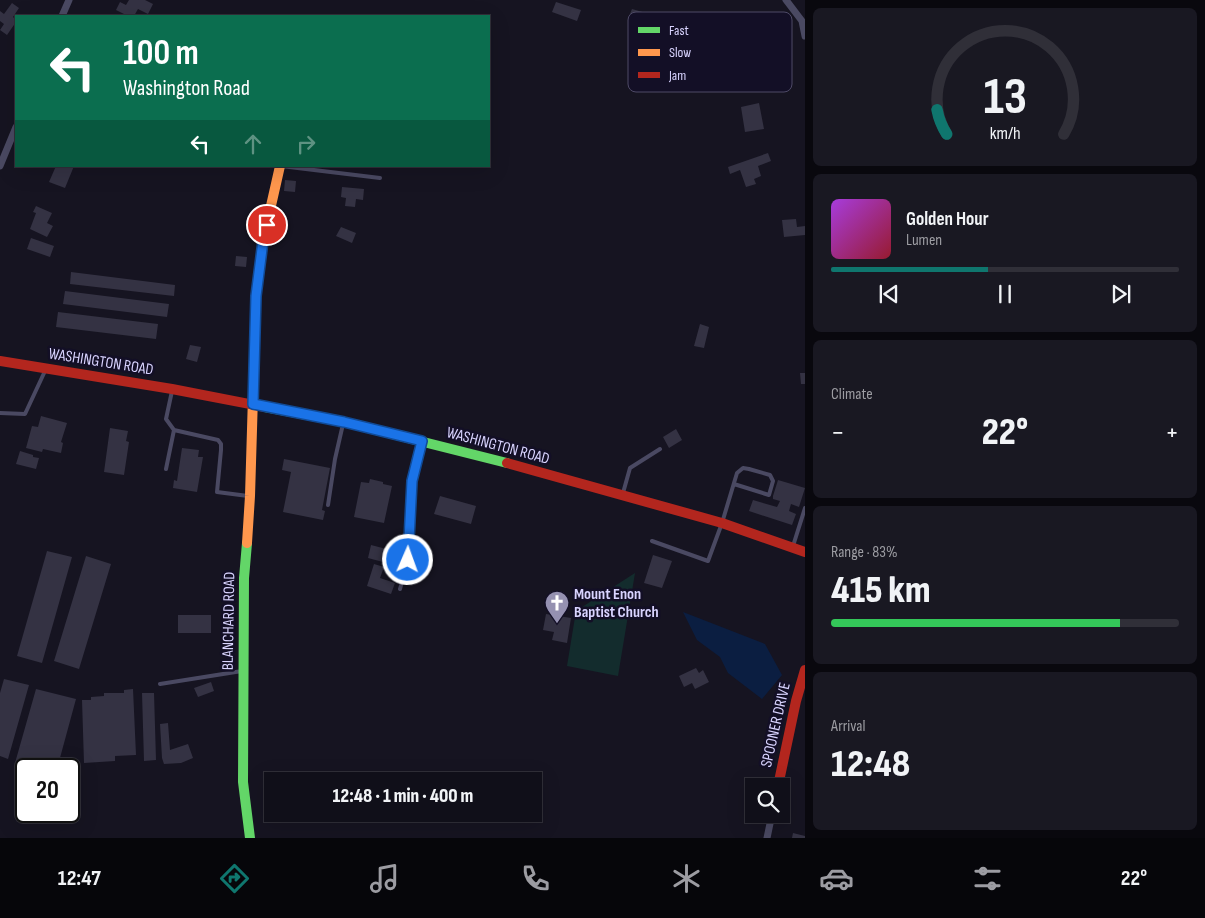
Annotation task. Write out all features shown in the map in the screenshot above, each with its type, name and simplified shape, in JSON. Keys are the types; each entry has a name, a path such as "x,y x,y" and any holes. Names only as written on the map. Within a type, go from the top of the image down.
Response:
{"main road":[{"name":"BLANCHARD ROAD","path":"250,838 243,782 244,578 250,496 256,296 263,241 280,167"},
{"name":"WASHINGTON ROAD","path":"0,361 172,389 344,422 501,461 623,495 722,523 805,552"},
{"name":"SPOONER DRIVE","path":"780,778 796,700 805,670"}],"street":[{"path":"62,15 69,0"},
{"path":"786,0 802,21 805,36"},
{"path":"0,166 15,129"},
{"path":"767,838 770,823"}],"lane":[{"path":"288,167 380,178"},
{"path":"0,413 25,414 47,368"},
{"path":"172,389 166,419 174,430 218,440 221,444 217,492 250,496"},
{"path":"328,505 335,459 344,422"},
{"path":"166,469 174,430"},
{"path":"400,589 408,560 412,481 422,441"},
{"path":"623,495 630,468 660,449"},
{"path":"652,540 708,561 737,473 743,468 749,469 770,476 773,481 769,495 734,484"},
{"path":"793,548 805,508"},
{"path":"160,684 243,671"}],"green space":[{"path":"635,573 618,676 567,666 576,611"}],"water":[{"path":"683,612 765,644 782,675 762,699 728,673 720,657 697,640"}],"building":[{"path":"129,0 145,0 153,4 148,14 138,9 135,15 124,15 116,10 120,2 126,5"},
{"path":"556,2 581,10 577,21 552,12"},
{"path":"12,3 19,8 13,17 15,23 7,35 0,30 4,24 0,21 0,11 4,14"},
{"path":"632,9 642,12 631,12"},
{"path":"759,103 764,129 745,132 741,107"},
{"path":"768,153 771,161 758,166 761,176 754,179 756,184 746,187 740,170 730,174 728,167"},
{"path":"56,167 74,167 65,188 49,182"},
{"path":"285,180 296,181 295,192 284,191"},
{"path":"342,187 364,189 363,200 356,199 355,207 345,206 346,198 341,197"},
{"path":"36,206 52,213 47,223 53,226 47,237 30,229 36,213 33,212"},
{"path":"796,219 797,227 805,226 805,235 784,237 782,220"},
{"path":"341,227 356,233 352,243 336,236"},
{"path":"31,238 54,246 50,257 27,249"},
{"path":"236,256 247,257 246,267 235,266"},
{"path":"71,272 175,285 174,296 70,284"},
{"path":"65,291 169,304 167,317 63,304"},
{"path":"58,312 158,324 156,339 56,327"},
{"path":"700,324 709,327 704,348 694,346"},
{"path":"190,345 201,347 197,362 186,359"},
{"path":"800,373 805,373 805,384 801,384"},
{"path":"41,416 67,423 61,442 63,443 61,453 43,449 42,452 26,448 32,426 38,427"},
{"path":"110,428 128,431 126,441 129,442 124,475 104,472"},
{"path":"676,429 682,440 669,448 663,437"},
{"path":"182,448 199,450 198,457 203,457 197,492 173,488 174,480 177,481"},
{"path":"20,451 39,458 36,469 16,464"},
{"path":"284,459 330,468 322,510 325,511 323,520 283,512 291,472 282,470"},
{"path":"370,479 392,486 384,523 354,517 361,482 369,483"},
{"path":"778,480 805,488 799,507 791,504 789,511 796,514 792,525 749,511 753,500 777,507 780,501 773,499 773,496"},
{"path":"440,496 476,506 471,524 434,514"},
{"path":"371,545 398,552 394,565 368,558"},
{"path":"47,551 72,557 42,663 17,656"},
{"path":"653,555 672,561 662,588 644,583"},
{"path":"86,556 111,564 79,669 54,661"},
{"path":"374,564 384,567 380,578 395,583 391,594 367,586"},
{"name":"Mount Enon Baptist Church","path":"546,614 571,618 567,643 552,640 554,632 543,630"},
{"path":"178,615 211,615 211,633 178,633"},
{"path":"696,668 699,673 703,670 709,682 695,689 692,683 684,687 679,676"},
{"path":"4,679 29,685 8,759 0,756 0,693"},
{"path":"211,682 214,691 198,697 194,688"},
{"path":"36,689 76,699 60,758 16,758"},
{"path":"133,689 136,755 115,756 115,761 84,763 82,700 91,700 91,697 104,696 104,693 124,693 124,690"},
{"path":"142,693 154,693 156,760 144,761"},
{"path":"168,723 170,750 188,744 193,758 181,763 164,764 160,724"},
{"path":"793,833 805,836 805,838 792,838"}],"traffic: fast":[{"path":"265,407 344,422 507,463"},
{"path":"247,543 244,578 243,782 250,838"}],"traffic: slow":[{"path":"247,543 256,296 263,241 280,167"}],"traffic: jam":[{"path":"0,361 172,389 265,407"},
{"path":"507,463 722,523 805,552"},
{"path":"780,778 796,701 805,670"}],"place":[{"name":"Mount Enon Baptist Church","path":"557,624"}],"route":[{"path":"267,225 263,241 256,296 253,404 344,422 422,441 412,481 408,560"}]}
